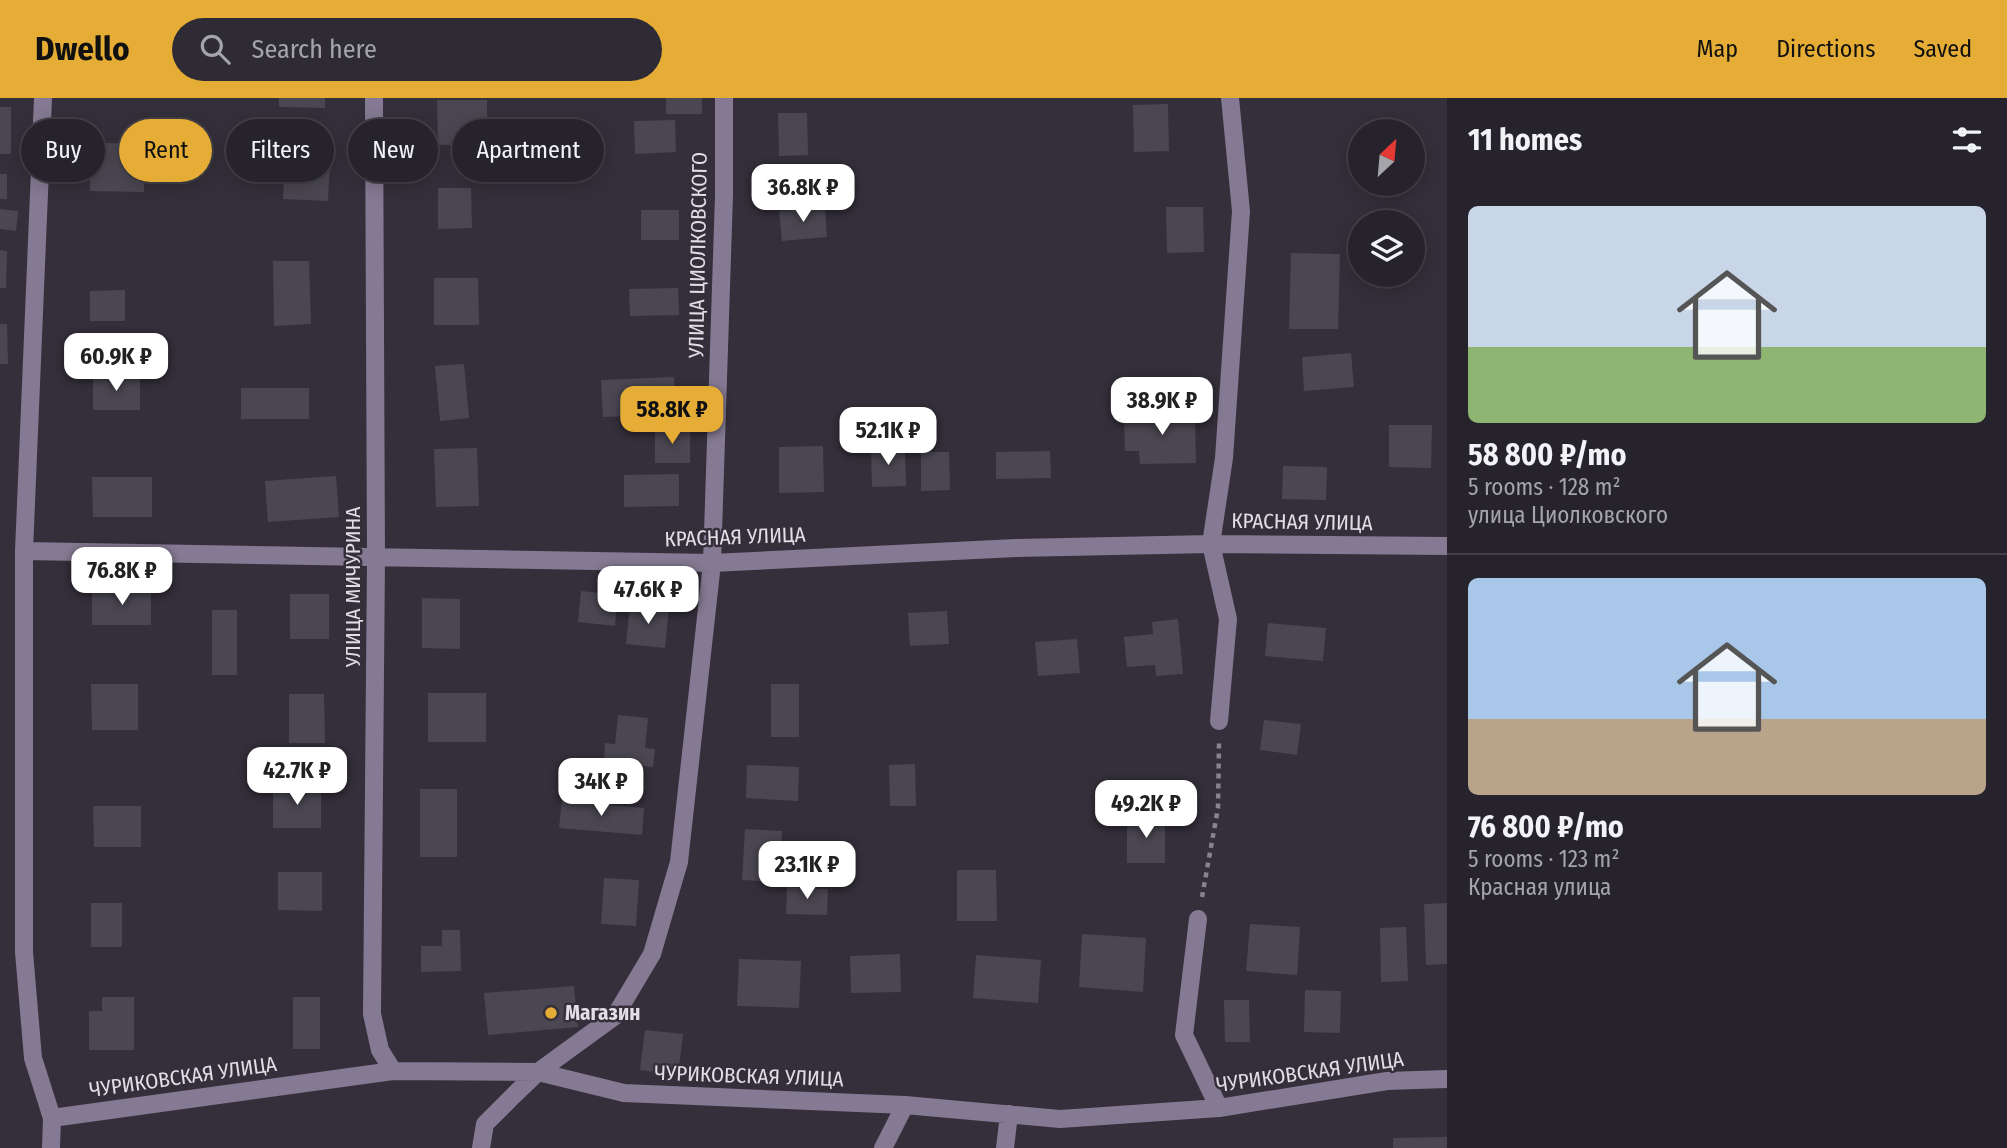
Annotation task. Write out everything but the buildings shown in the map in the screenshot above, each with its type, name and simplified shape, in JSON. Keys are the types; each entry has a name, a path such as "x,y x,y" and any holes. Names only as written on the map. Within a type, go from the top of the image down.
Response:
{"street":[{"path":"43,98 23,551 24,952 33,1058 52,1118 51,1148"},
{"name":"УЛИЦА МИЧУРИНА","path":"374,98 376,559 372,1014 380,1050 393,1071"},
{"name":"УЛИЦА ЦИОЛКОВСКОГО","path":"538,1072 615,1016 652,954 679,862 712,563 724,194 724,98"},
{"path":"1219,721 1228,619 1211,544 1224,458 1241,211 1230,98"},
{"name":"КРАСНАЯ УЛИЦА","path":"23,551 712,563 1016,548 1211,544 1447,546"},
{"path":"1198,919 1184,1035 1219,1108"},
{"name":"ЧУРИКОВСКАЯ УЛИЦА","path":"52,1118 393,1071 538,1072 624,1093 905,1105 1060,1119 1219,1108 1387,1081 1447,1079"},
{"path":"481,1148 485,1124 538,1072"},
{"path":"883,1148 905,1105"},
{"path":"1005,1148 1009,1114"}],"path":[{"path":"1198,919 1218,808 1219,721"}],"place":[{"name":"Магазин","path":"551,1013"}]}
